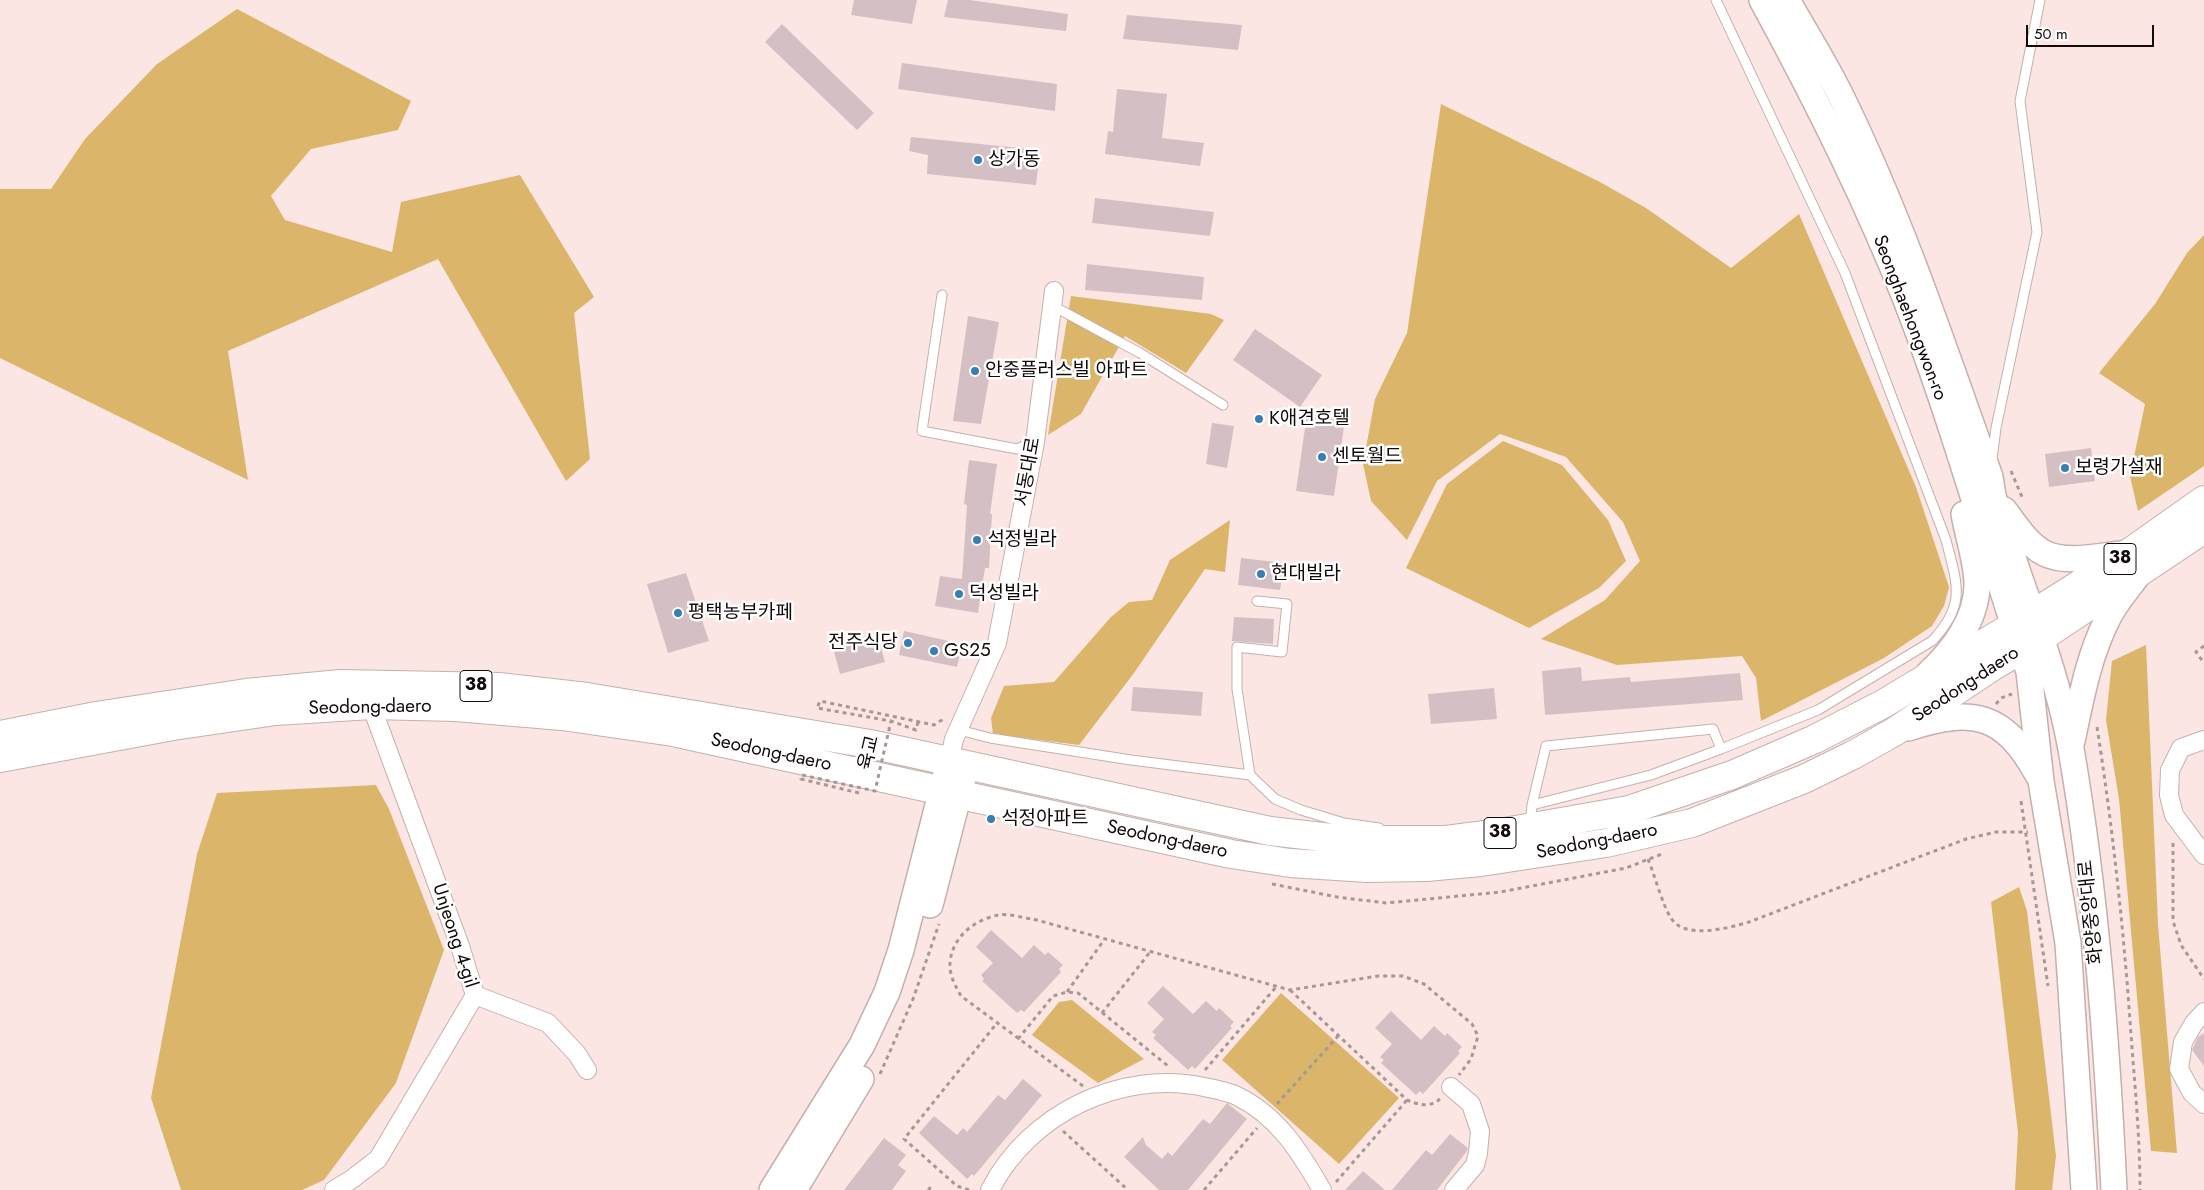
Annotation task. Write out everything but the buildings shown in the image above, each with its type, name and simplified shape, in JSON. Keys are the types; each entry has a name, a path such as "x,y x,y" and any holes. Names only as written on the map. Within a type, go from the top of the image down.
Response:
{"main road":[{"name":"Seonghaehongwon-ro","path":"1762,0 1857,187 1906,300 1945,413 2028,632"},
{"name":"Seonghaehongwon-ro","path":"1787,0 1841,95 1881,183 1997,479 2028,632"},
{"path":"1916,685 1941,662 1962,634 1973,611 1967,582 1945,413"},
{"path":"1997,479 2023,534 2042,552 2057,557 2134,563 2108,618 2085,676 2071,748"},
{"name":"Seodong-daero","path":"2134,563 2204,500"},
{"name":"Seodong-daero","path":"0,758 225,717 276,711 371,705 456,707 562,716 673,732 1231,854 1299,864 1367,868 1435,866 1481,862 1606,843 1639,836 1692,822 1796,782 1853,755 1894,732 2028,632 2134,563 2204,529"},
{"name":"Seodong-daero","path":"0,735 96,716 246,693 340,684 430,684 499,687 587,697 870,744 1270,831 1348,840 1446,840 1531,816 1629,810 1732,775 1815,739 1916,685 2028,632"},
{"name":"화양중앙대로","path":"2028,632 2049,659 2071,748 2099,972 2110,1099 2114,1190"},
{"name":"화양중앙대로","path":"2028,632 2029,672 2041,781 2037,833 2068,943 2084,1190"},
{"path":"1894,732 1942,718 1968,716 1984,720 1996,725 2012,737 2028,757 2041,781"},
{"path":"794,1190 874,1058 905,986 917,952 957,764"},
{"path":"772,1190 862,1045 887,992 951,792"}],"street":[{"name":"서동대로","path":"957,764 954,739 997,643 1035,442 1053,298"},
{"name":"Unjeong 4-gil","path":"334,1190 378,1159 475,995 460,946 371,705"},
{"path":"2204,740 2181,748 2170,770 2169,795 2174,815 2204,855"},
{"path":"475,995 548,1023 577,1054 587,1070"},
{"path":"2204,1012 2194,1023 2183,1042 2178,1069 2192,1093 2204,1104"},
{"path":"990,1190 997,1176 1015,1153 1051,1121 1095,1095 1128,1085 1170,1082 1193,1084 1236,1096 1267,1116 1281,1128 1329,1186"},
{"path":"1451,1087 1471,1104 1480,1131 1475,1165 1454,1190"}],"lane":[{"path":"1531,816 1721,750 1818,710 1932,641 1943,629 1967,582 1946,540 1845,273 1716,0"},
{"path":"1997,479 1996,428 2037,232 2020,101 2040,0"},
{"path":"942,295 922,431 1017,449 1035,442"},
{"path":"1053,298 1223,405"},
{"path":"1250,775 1237,690 1237,647 1282,652 1287,604 1257,600"},
{"path":"1531,816 1546,746 1713,729 1721,750"},
{"path":"959,730 990,738 1131,760 1250,775 1275,799 1301,810 1344,823 1393,829"},
{"path":"1403,831 1446,840"}],"path":[{"path":"1997,479 2024,503"},
{"path":"2204,646 2196,652 2204,663"},
{"path":"1995,705 2000,698 2012,694"},
{"path":"918,722 916,730 891,721 817,708 820,701 934,725 947,716"},
{"name":"육교","path":"859,792 802,779 802,775 875,790 891,721"},
{"path":"2096,722 2109,808 2125,944 2140,1148 2140,1190"},
{"path":"2021,798 2037,833 2049,991"},
{"path":"2174,815 2173,921 2181,945 2204,979"},
{"path":"1639,836 1671,919 1683,928 1702,930 1725,929 1749,922 1966,839 1996,832 2037,833"},
{"path":"1095,1095 961,996 954,983 950,964 958,939 974,922 1000,914 1033,919 1290,990 1378,976 1403,976 1424,984 1472,1024 1478,1036 1476,1046 1471,1059 1451,1087 1438,1101 1428,1105 1407,1100 1290,990"},
{"path":"1066,992 1104,940"},
{"path":"1102,1013 1150,952"},
{"path":"1193,1084 1276,987"},
{"path":"1018,1039 1053,996 1066,992 1078,993 1168,1064 1170,1082"},
{"path":"969,1190 957,1186 904,1139 997,1023"},
{"path":"1280,1102 1338,1035"},
{"path":"1329,1186 1407,1100"},
{"path":"1204,1190 1267,1116"},
{"path":"1051,1121 1128,1190"},
{"path":"928,1190 932,1186"}],"shaded area":[{"path":"237,9 411,101 398,130 311,149 271,196 285,220 392,252 401,202 520,175 594,297 574,313 590,459 566,481 438,259 228,351 248,480 0,358 0,189 51,189 85,139 157,64"},
{"path":"1441,104 1598,181 1646,208 1731,268 1799,214 1916,487 1949,587 1944,606 1932,626 1884,658 1761,721 1756,678 1742,656 1617,665 1541,639 1605,600 1640,561 1623,522 1566,457 1500,434 1437,481 1407,540 1371,501 1363,464 1375,399 1407,333"},
{"path":"2204,235 2204,466 2138,511 2130,476 2145,404 2099,373 2155,304 2187,253"},
{"path":"1071,296 1211,314 1224,320 1186,373 1125,336 1081,414 1048,435"},
{"path":"1503,441 1562,465 1608,520 1626,561 1599,588 1529,628 1406,568 1447,484"},
{"path":"1230,520 1225,572 1205,569 1134,673 1079,745 993,734 991,718 1004,686 1054,682 1111,617 1129,602 1152,600 1170,560"},
{"path":"2146,645 2158,924 2177,1153 2151,1151 2119,799 2106,720 2112,661"},
{"path":"376,785 389,809 444,950 396,1083 324,1180 302,1190 181,1190 151,1098 197,854 217,793"},
{"path":"2019,887 2027,911 2056,1156 2052,1190 2015,1190 2018,1133 1991,902"},
{"path":"1281,993 1399,1098 1339,1164 1222,1060"},
{"path":"1072,1000 1144,1059 1098,1083 1032,1035 1059,1002"}],"place":[{"name":"상가동","path":"978,160"},
{"name":"안중플러스빌 아파트","path":"975,371"},
{"name":"K애견호텔","path":"1259,419"},
{"name":"센토월드","path":"1322,457"},
{"name":"보령가설재","path":"2065,468"},
{"name":"석정빌라","path":"977,540"},
{"name":"현대빌라","path":"1261,574"},
{"name":"덕성빌라","path":"959,594"},
{"name":"평택농부카페","path":"678,613"},
{"name":"전주식당","path":"908,643"},
{"name":"GS25","path":"934,651"},
{"name":"석정아파트","path":"991,819"}]}
